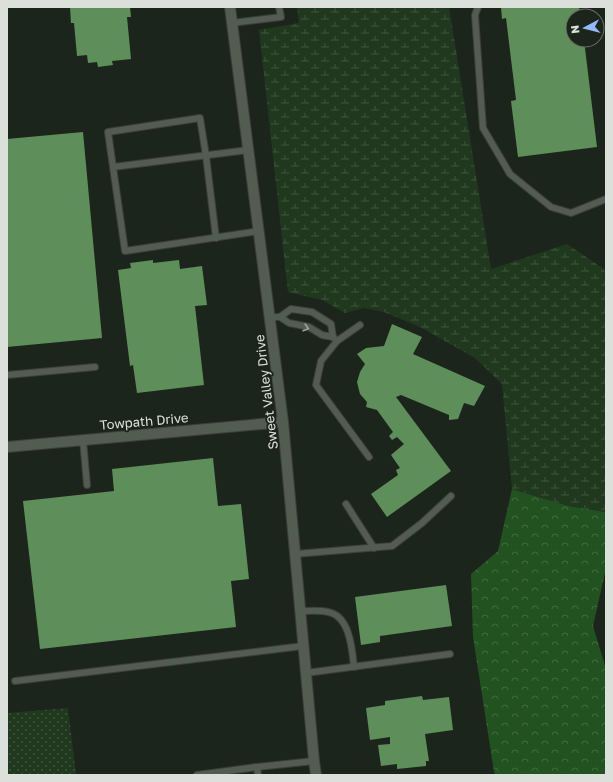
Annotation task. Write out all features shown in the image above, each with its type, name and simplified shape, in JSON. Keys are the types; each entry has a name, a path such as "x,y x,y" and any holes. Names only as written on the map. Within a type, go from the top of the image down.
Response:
{"street":[{"name":"Sweet Valley Drive","path":"230,7 259,231 275,317 303,646 316,775"},
{"name":"Towpath Drive","path":"7,446 283,422"}],"lane":[{"path":"232,23 280,17 280,7"},
{"path":"478,7 475,14 483,128 510,174 551,207 571,213 606,199"},
{"path":"216,238 200,118 108,132 125,251 216,238 259,231"},
{"path":"113,167 248,150"},
{"path":"275,317 291,309 312,312 331,324 335,339"},
{"path":"275,317 289,324 309,327 322,335 335,339"},
{"path":"360,325 335,339 322,361 316,385 369,457"},
{"path":"7,375 95,367"},
{"path":"83,440 87,485"},
{"path":"295,554 392,546 422,523 451,496"},
{"path":"346,504 374,548"},
{"path":"300,611 329,612 340,618 346,627 352,646 354,667"},
{"path":"15,681 303,646"},
{"path":"306,673 450,654"},
{"path":"197,775 314,761"},
{"path":"257,767 258,775"}],"green space":[{"path":"297,7 449,7 491,269 567,244 604,269 606,275 606,512 569,506 512,489 502,384 475,358 420,327 384,312 364,308 345,313 322,300 288,292 259,30 299,23"},
{"path":"512,489 569,506 606,512 606,568 593,626 606,669 606,775 496,775 494,772 473,637 471,574 498,551"},
{"path":"68,708 76,775 7,775 7,713"}],"building":[{"path":"70,7 130,7 131,17 127,17 131,59 112,61 113,65 98,67 97,62 88,63 87,55 77,56 74,23 71,23"},
{"path":"501,7 579,7 565,8 565,48 585,48 597,147 518,157 511,101 516,100 506,18 502,19"},
{"path":"83,132 102,338 7,347 7,139"},
{"path":"153,260 153,263 179,260 180,269 202,266 207,305 195,306 204,385 137,393 133,365 130,366 118,270 131,268 130,263"},
{"path":"392,324 422,337 413,354 485,386 474,406 464,403 458,419 449,420 449,415 401,395 396,397 451,471 387,517 371,494 398,475 396,470 400,468 391,455 404,444 397,437 392,440 389,436 393,432 377,410 366,407 367,402 360,394 357,382 360,372 365,364 357,354 366,348 384,346"},
{"path":"213,458 218,506 241,504 249,579 231,581 236,627 40,649 23,501 114,491 112,469"},
{"path":"446,585 452,626 380,636 380,642 361,645 355,597"},
{"path":"422,696 423,700 449,697 453,730 425,734 429,761 426,761 426,766 397,769 397,764 381,766 378,745 390,744 390,737 370,740 366,708 385,705 385,701"}]}
